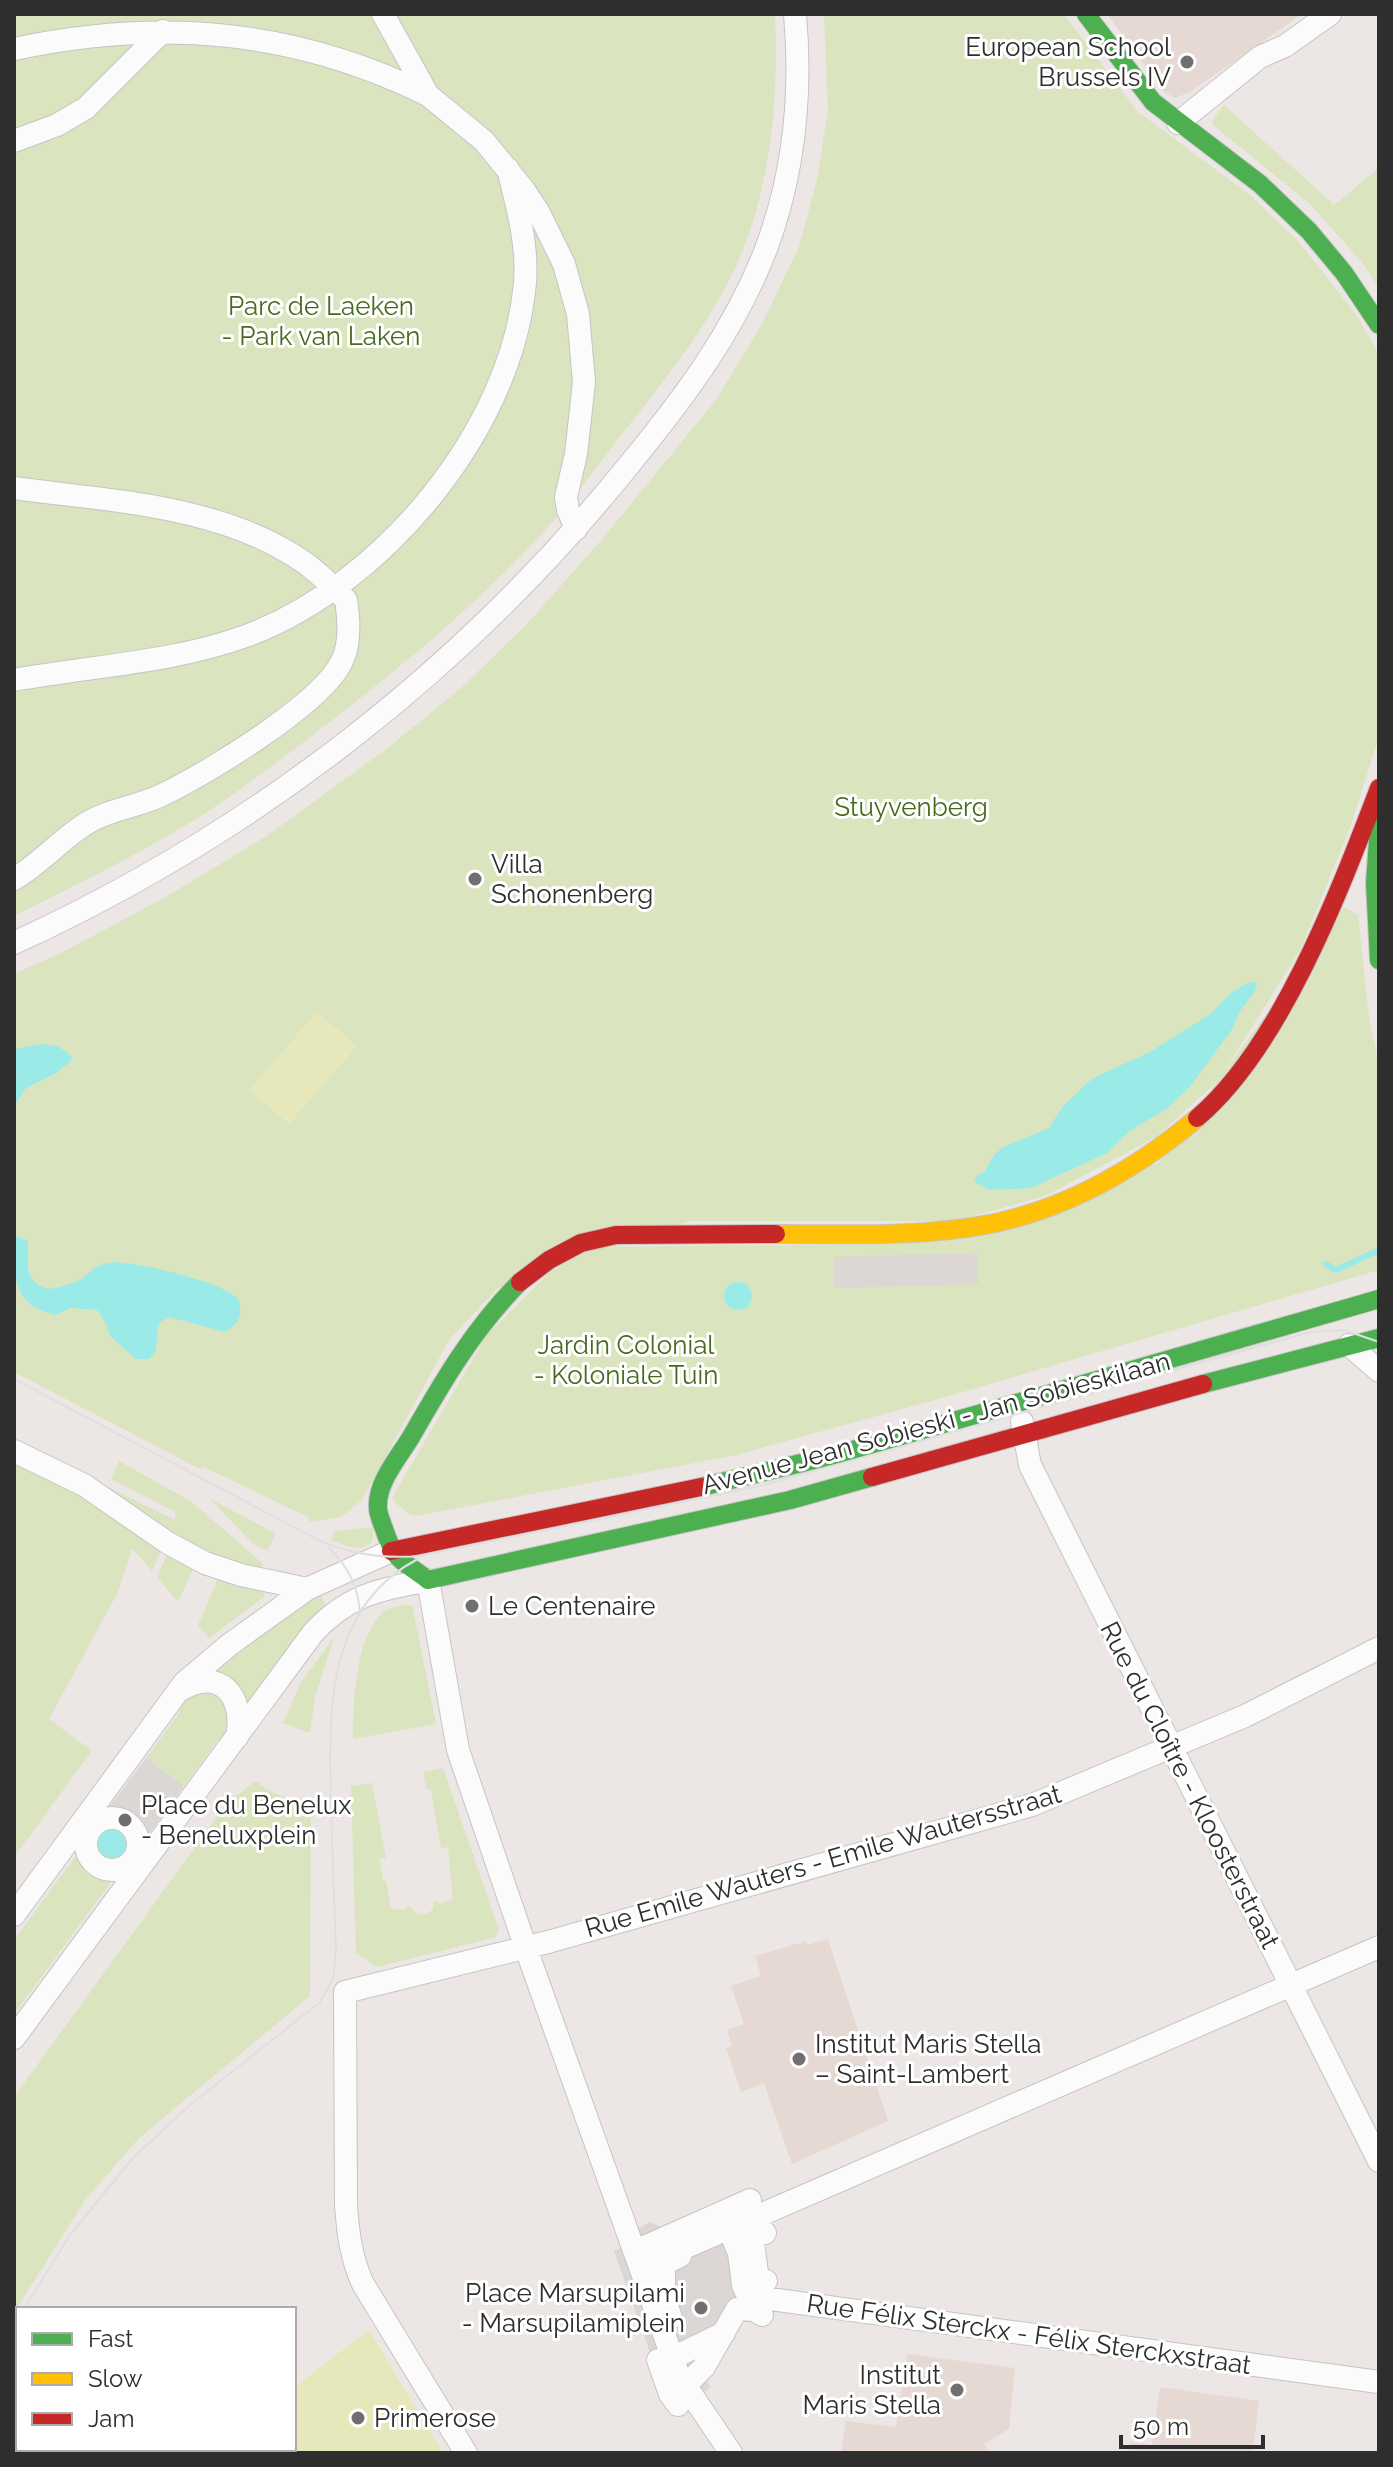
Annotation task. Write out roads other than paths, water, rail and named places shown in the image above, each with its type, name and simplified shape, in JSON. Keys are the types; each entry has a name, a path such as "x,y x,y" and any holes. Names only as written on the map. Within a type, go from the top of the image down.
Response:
{"street":[{"path":"383,14 428,95"},
{"path":"14,943 126,886 195,846 307,773 418,685 495,615 576,529 701,372 730,327 751,285 767,247 797,115 795,14"},
{"path":"1086,14 1147,96 1178,123 1250,175 1293,214 1344,273 1379,325"},
{"path":"1178,123 1260,57 1285,46 1330,14"},
{"path":"14,141 57,125 86,108 163,31"},
{"path":"14,49 103,34 163,31 250,37 286,43 373,70 428,95 484,141 538,211 564,264 578,314 583,357 582,407 566,497 576,529"},
{"path":"14,680 161,659 246,636 285,619 335,589 398,533 454,466 482,417 511,353 525,281 524,244 508,169"},
{"path":"14,488 163,509 227,526 284,550 319,574 346,600 349,629 345,656 331,677 260,737 151,800 118,809 86,824 14,879"},
{"path":"686,2388 458,1750 428,1580 391,1551 380,1517 380,1496 446,1373 465,1345 501,1302 564,1250 599,1237 616,1235 919,1233 993,1223 1021,1217 1101,1183 1148,1155 1179,1132 1233,1082 1262,1041 1336,900 1379,788"},
{"path":"1379,826 1375,883 1379,960"},
{"name":"Avenue Jean Sobieski - Jan Sobieskilaan","path":"14,1915 175,1693 210,1660 307,1589 344,1570 391,1551 778,1470 1019,1404 1379,1299"},
{"name":"Avenue Jean Sobieski - Jan Sobieskilaan","path":"14,2038 303,1644 334,1612 355,1600 374,1592 790,1500 1297,1358 1379,1338"},
{"path":"1349,1345 1379,1371"},
{"name":"Rue du Cloître - Kloosterstraat","path":"1019,1404 1030,1465 1379,2161"},
{"path":"14,1451 84,1485 168,1543 205,1563 241,1575 307,1589"},
{"path":"344,1570 355,1600"},
{"name":"Rue Emile Wauters - Emile Wautersstraat","path":"466,2453 363,2284 355,2265 346,2205 345,1992 526,1947 1032,1805 1245,1716 1379,1648"},
{"path":"175,1693 197,1683 208,1682 228,1691 240,1713 236,1739"},
{"path":"103,1818 120,1818 128,1822 139,1844 136,1860 120,1869 97,1865 91,1860 86,1844 89,1826 103,1818"},
{"path":"686,2388 688,2368 664,2296 664,2264 1379,1947"},
{"path":"638,2250 744,2226"},
{"path":"686,2388 704,2367 737,2309 759,2296 744,2226"},
{"name":"Rue Félix Sterckx - Félix Sterckxstraat","path":"744,2226 739,2253 743,2285 746,2292 756,2297 1379,2382"},
{"path":"638,2250 679,2376 731,2453"},
{"path":"683,2353 724,2333"}],"water":[{"path":"1257,982 1233,1028 1188,1089 1166,1109 1131,1130 1107,1153 1031,1188 991,1190 975,1183 974,1179 985,1171 994,1155 1003,1147 1049,1128 1063,1106 1093,1078 1150,1052 1212,1013 1232,992 1247,983"},
{"path":"42,1044 57,1046 71,1055 71,1061 56,1073 26,1088 14,1106 14,1049"},
{"path":"14,1236 27,1240 29,1273 37,1284 45,1288 73,1283 102,1264 129,1263 178,1274 222,1289 238,1298 239,1318 225,1332 169,1317 159,1323 155,1353 149,1359 136,1359 110,1336 97,1310 70,1308 56,1315 30,1304 23,1296 15,1275"},
{"path":"738,1282 748,1286 752,1296 748,1306 738,1310 728,1306 724,1296 728,1286"},
{"path":"112,1821 127,1828 134,1843 127,1858 112,1865 97,1858 90,1843 97,1828"}],"waterway":[{"path":"1326,1264 1336,1270 1379,1250"}],"tram line":[{"path":"14,1379 320,1541 357,1553 406,1557 760,1486 1310,1332 1344,1330 1379,1342"},
{"path":"329,1548 352,1578 360,1615"},
{"path":"25,2307 70,2235 133,2158 189,2106 320,2002 333,1979 336,1950 330,1738 338,1668 348,1636 364,1606 387,1580 418,1559"},
{"path":"14,2343 16,2340"}],"place":[{"name":"European School Brussels IV","path":"1187,62"},
{"name":"Villa Schonenberg","path":"475,879"},
{"name":"Le Centenaire","path":"472,1606"},
{"name":"Place du Benelux - Beneluxplein","path":"125,1820"},
{"name":"Institut Maris Stella – Saint-Lambert","path":"799,2059"},
{"name":"Place Marsupilami - Marsupilamiplein","path":"701,2308"},
{"name":"Institut Maris Stella","path":"957,2390"},
{"name":"Primerose","path":"358,2418"}],"park label":[{"name":"Parc de Laeken - Park van Laken","path":"321,321"},
{"name":"Stuyvenberg","path":"911,807"},
{"name":"Jardin Colonial - Koloniale Tuin","path":"626,1360"}]}
